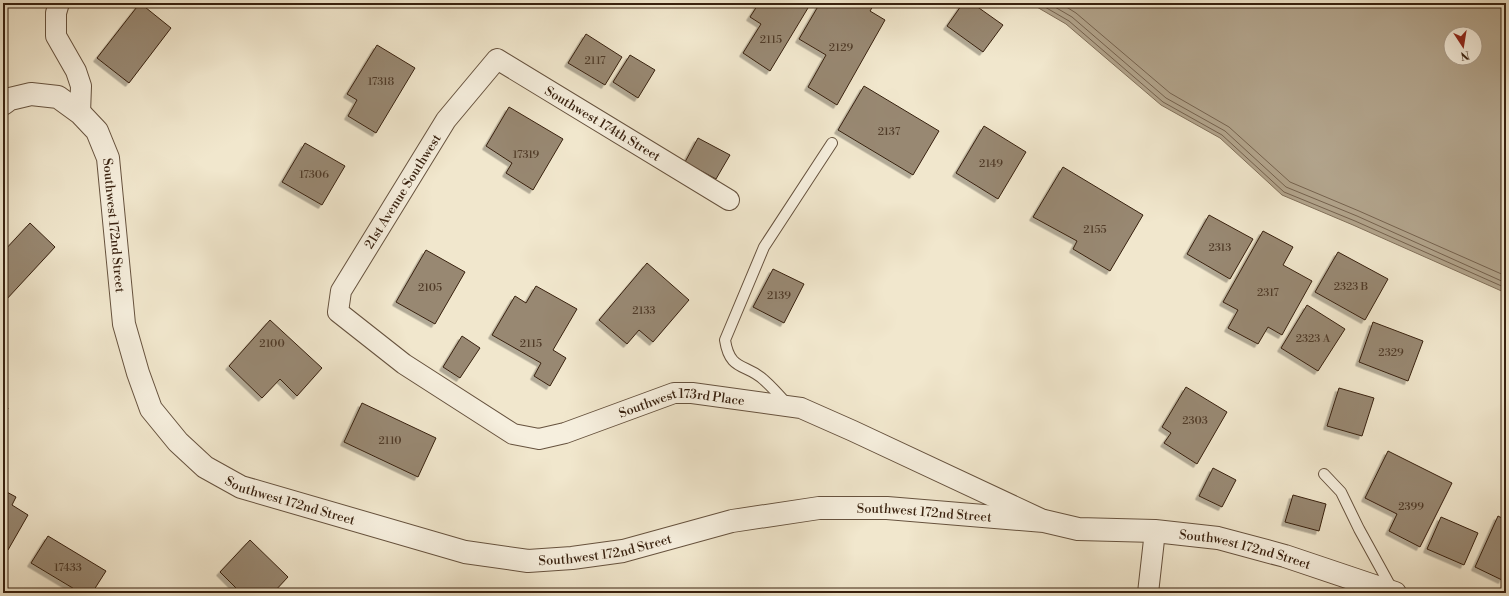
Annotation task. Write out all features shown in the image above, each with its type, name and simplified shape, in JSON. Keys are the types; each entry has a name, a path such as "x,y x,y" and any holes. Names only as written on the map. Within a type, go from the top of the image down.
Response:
{"street":[{"path":"60,3 56,13 56,36 76,71 81,86 80,113"},
{"name":"Southwest 174th Street","path":"481,77 497,59 729,200"},
{"name":"21st Avenue Southwest","path":"338,312 341,291 446,120 481,77"},
{"name":"Southwest 172nd Street","path":"3,104 10,99 31,94 58,97 80,113 97,131 108,158 124,324 138,373 151,409 178,442 205,467 241,487 465,552 528,561 572,558 623,551 732,521 819,508 887,508 1044,520 1078,529 1155,531 1218,538 1285,556 1394,593"},
{"name":"Southwest 173rd Place","path":"338,312 404,364 513,434 539,439 565,433 674,392 692,393 801,408 1044,520"},
{"path":"1148,593 1155,531"}],"lane":[{"path":"790,407 763,378 733,362 727,352 726,340 764,247 832,143"},
{"path":"1324,474 1341,492 1359,529 1394,593"}],"water":[{"path":"1030,3 1506,3 1506,293 1282,195 1220,138 1161,105 1066,24"}],"building":[{"path":"140,3 171,28 129,83 97,58"},
{"path":"759,3 811,3 770,71 743,53 761,24 750,17"},
{"path":"820,3 875,3 870,11 885,20 837,105 808,87 826,55 799,39"},
{"path":"963,3 972,3 1003,25 983,52 947,26"},
{"path":"586,34 622,57 605,85 568,63"},
{"path":"377,45 415,68 376,133 348,116 357,100 347,94"},
{"path":"630,55 655,70 638,98 613,82"},
{"path":"864,86 939,131 913,175 838,130"},
{"path":"509,107 563,139 533,190 506,173 512,163 486,146"},
{"path":"984,126 1026,152 998,199 956,173"},
{"path":"698,138 730,155 716,179 685,162"},
{"path":"305,143 345,166 322,205 282,182"},
{"path":"1063,167 1143,215 1110,271 1073,249 1077,241 1033,217"},
{"path":"1209,215 1253,239 1230,279 1187,254"},
{"path":"30,223 55,247 5,301 3,300 3,252"},
{"path":"1263,231 1293,247 1283,265 1312,281 1282,335 1268,327 1258,344 1228,328 1238,310 1223,302"},
{"path":"426,250 465,272 435,324 396,302"},
{"path":"1338,252 1388,279 1365,320 1315,292"},
{"path":"647,263 689,300 653,342 639,330 627,344 599,320"},
{"path":"773,269 804,284 784,323 753,307"},
{"path":"536,286 577,309 553,350 566,358 550,386 534,376 541,363 492,335 515,296 526,303"},
{"path":"1307,305 1345,329 1318,371 1281,348"},
{"path":"270,320 322,368 297,396 280,379 262,398 229,366"},
{"path":"1373,322 1423,341 1408,381 1359,362"},
{"path":"462,336 480,348 460,378 443,367"},
{"path":"1186,387 1227,412 1197,464 1164,443 1171,433 1162,427"},
{"path":"1339,388 1374,398 1362,436 1327,426"},
{"path":"3,394 8,409 3,411"},
{"path":"362,403 436,438 418,477 344,442"},
{"path":"1388,451 1452,483 1420,547 1389,531 1397,514 1365,498"},
{"path":"1213,468 1236,480 1222,507 1199,496"},
{"path":"3,490 16,497 12,505 28,515 8,550 3,547"},
{"path":"1293,495 1326,504 1319,531 1285,522"},
{"path":"1498,516 1506,520 1506,572 1502,580 1475,567"},
{"path":"1441,517 1478,533 1464,565 1427,549"},
{"path":"48,536 106,571 92,593 81,593 31,563"},
{"path":"250,540 288,577 273,593 241,593 220,572"}]}
